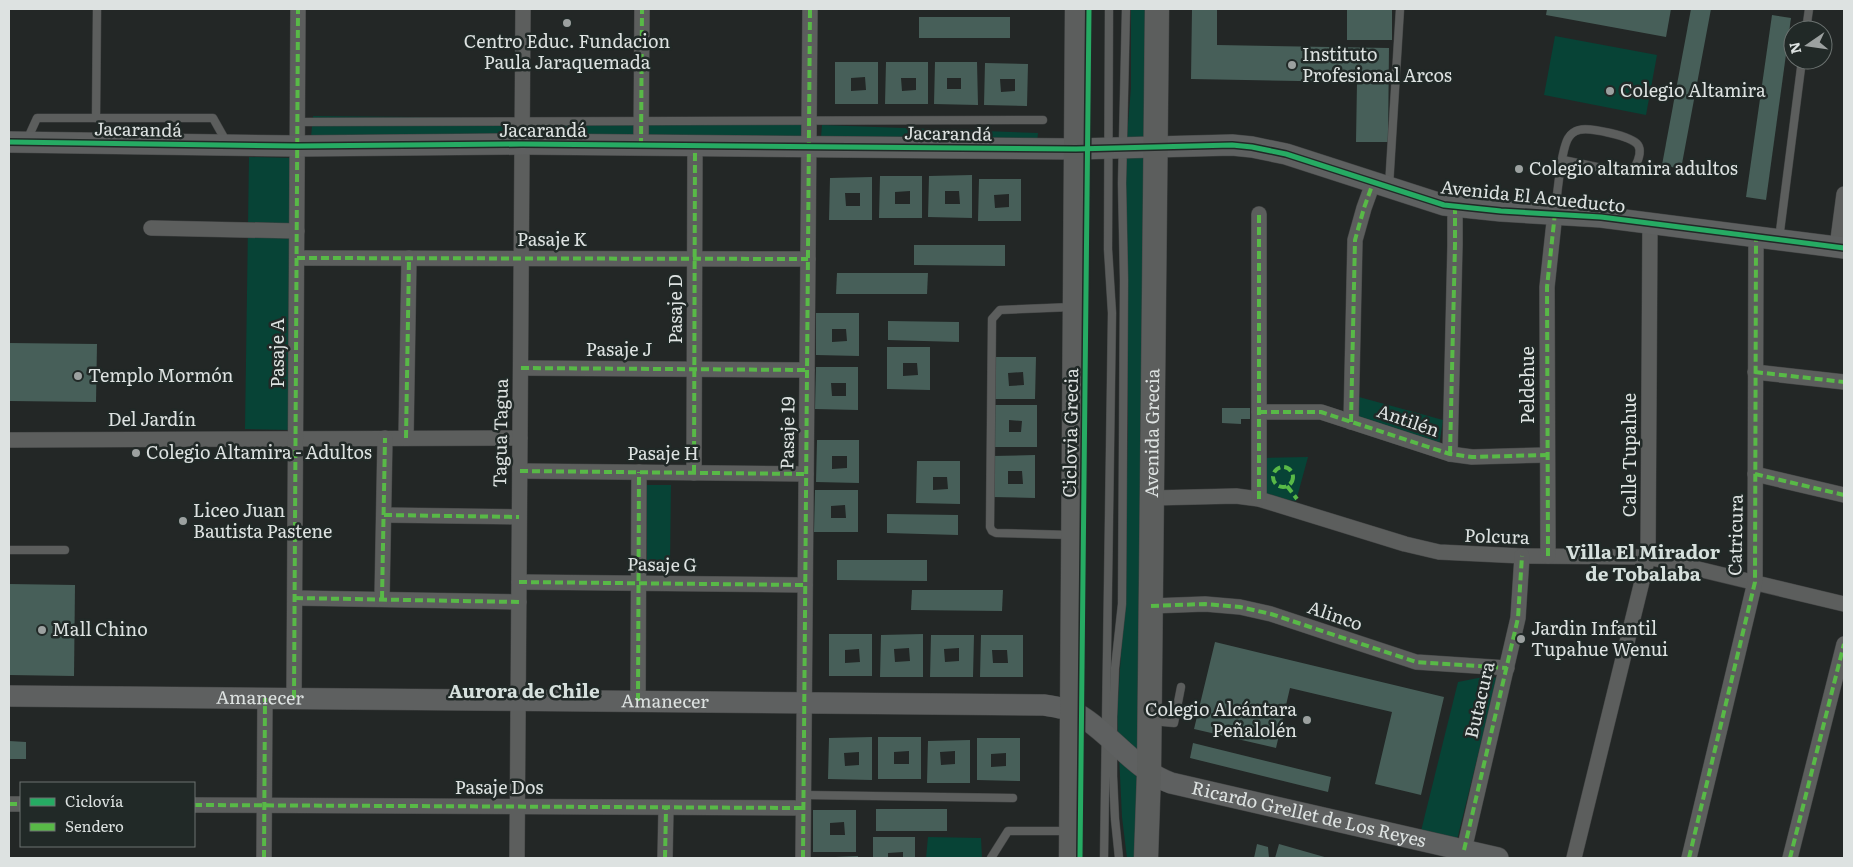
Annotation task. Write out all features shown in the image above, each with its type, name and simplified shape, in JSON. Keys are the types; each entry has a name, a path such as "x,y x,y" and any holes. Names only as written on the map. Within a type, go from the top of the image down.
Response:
{"main road":[{"path":"1070,858 1077,9"},
{"name":"Avenida Grecia","path":"1146,858 1150,721 1157,9"}],"street":[{"name":"Pasaje A","path":"294,698 298,9"},
{"name":"Tagua Tagua","path":"517,858 523,9"},
{"path":"641,146 642,9"},
{"name":"Pasaje 19","path":"803,858 810,9"},
{"name":"Jacarandá","path":"18,142 298,146 522,144 1076,149"},
{"name":"Avenida El Acueducto","path":"1076,149 1232,145 1261,148 1286,154 1444,205 1650,222 1841,247"},
{"name":"Pasaje D","path":"694,473 695,146"},
{"path":"1352,422 1355,240 1364,208 1381,185"},
{"path":"1841,247 1844,194"},
{"path":"1450,454 1455,206"},
{"name":"Peldehue","path":"1548,556 1547,287 1556,213"},
{"path":"1259,214 1259,498"},
{"name":"Calle Tupahue","path":"1574,858 1648,557 1650,222"},
{"path":"151,228 297,231"},
{"name":"Catricura","path":"1689,858 1755,582 1756,235"},
{"name":"Pasaje K","path":"297,258 808,259"},
{"path":"406,438 409,258"},
{"name":"Pasaje J","path":"520,368 807,370"},
{"path":"1756,372 1844,382"},
{"name":"Antilén","path":"1259,412 1313,411 1450,454 1472,457 1547,455"},
{"path":"382,599 385,438"},
{"name":"Del Jardín","path":"9,440 520,438"},
{"name":"Pasaje H","path":"520,471 806,474"},
{"path":"638,701 639,472"},
{"path":"1755,474 1844,495"},
{"name":"Polcura","path":"1152,498 1236,496 1259,498 1422,549 1466,555 1648,557 1844,604"},
{"path":"384,515 519,518"},
{"name":"Butacura","path":"1464,850 1518,618 1522,556"},
{"name":"Pasaje G","path":"519,582 805,585"},
{"path":"295,598 518,602"},
{"name":"Alinco","path":"1150,606 1205,604 1240,607 1271,614 1416,662 1507,668"},
{"path":"1790,858 1844,644"},
{"name":"Amanecer","path":"9,696 1044,705 1071,711 1081,716 1109,737 1149,773"},
{"path":"264,858 265,698"},
{"name":"Ricardo Grellet de Los Reyes","path":"1149,773 1171,783 1193,789 1498,858"},
{"name":"Pasaje Dos","path":"195,805 666,808 804,802"},
{"path":"666,808 666,858"}],"lane":[{"path":"96,9 96,118"},
{"path":"1108,9 1115,149 1122,183 1124,280 1122,604 1109,737 1119,858"},
{"path":"1104,858 1109,737 1112,313 1108,248 1126,9"},
{"path":"1381,185 1400,9"},
{"path":"1779,239 1801,70"},
{"path":"18,142 37,118 213,118 228,145"},
{"path":"298,122 1043,120"},
{"path":"1556,213 1563,160 1570,134 1579,129 1599,131 1626,137 1637,143 1639,147 1638,161 1635,167 1621,172 1563,160"},
{"path":"1073,535 996,533 990,527 992,319 1000,310 1075,307"},
{"path":"9,550 65,550"},
{"path":"1150,721 1174,723 1181,687"},
{"path":"804,802 1012,798"},
{"path":"991,858 1008,831 1071,832"}],"green space":[{"path":"1131,9 1146,9 1138,858 1127,858 1122,817 1117,714 1125,595 1128,421 1125,160 1131,88"},
{"path":"1555,36 1657,55 1646,115 1544,95"},
{"path":"313,116 511,118 513,138 311,137"},
{"path":"649,120 803,120 802,136 649,136"},
{"path":"634,121 633,136 546,133 546,122"},
{"path":"822,125 1038,133 1037,142 821,137"},
{"path":"249,157 293,158 290,430 245,429"},
{"path":"1359,397 1443,420 1439,446 1357,419"},
{"path":"1308,457 1296,501 1261,496 1262,458"},
{"path":"647,485 671,485 670,568 647,568"},
{"path":"1488,676 1497,678 1457,840 1421,831 1458,682"},
{"path":"928,837 981,838 982,858 926,858"}],"building":[{"path":"1192,9 1217,9 1217,45 1389,48 1388,142 1356,142 1357,82 1191,79"},
{"path":"1347,9 1392,9 1392,40 1347,40"},
{"path":"1547,9 1671,9 1666,37 1546,15"},
{"path":"1691,9 1711,9 1681,169 1662,165"},
{"path":"1772,15 1791,18 1791,20 1783,20 1784,70 1766,200 1746,197"},
{"path":"919,17 1010,17 1010,38 919,38"},
{"path":"835,62 878,62 878,104 835,104","holes":["865,77 866,90 851,91 851,78"]},
{"path":"886,62 928,62 928,104 885,104","holes":["901,78 916,78 916,90 902,91"]},
{"path":"935,62 977,62 978,105 934,104","holes":["947,78 961,78 961,89 947,89"]},
{"path":"985,63 1028,64 1027,106 984,105","holes":["1000,79 1015,79 1015,91 1001,92"]},
{"path":"972,175 972,218 928,217 929,176","holes":["945,191 959,191 960,204 945,204"]},
{"path":"880,176 922,176 922,218 879,218","holes":["910,191 910,204 895,204 895,192"]},
{"path":"872,177 872,220 829,220 830,178","holes":["845,193 860,193 860,206 846,206"]},
{"path":"979,179 1021,179 1021,221 978,221","holes":["1009,194 1009,207 995,208 994,195"]},
{"path":"914,245 1005,245 1005,266 914,265"},
{"path":"837,273 928,273 927,294 836,294"},
{"path":"816,313 859,313 859,356 816,355","holes":["832,329 846,329 847,341 832,342"]},
{"path":"888,321 959,322 959,342 888,340"},
{"path":"9,343 97,344 96,402 9,401"},
{"path":"887,347 930,347 930,390 887,389","holes":["903,363 917,363 918,375 903,376"]},
{"path":"993,357 1036,357 1035,399 992,399","holes":["1023,372 1024,385 1009,386 1008,373"]},
{"path":"816,367 858,367 858,410 815,409","holes":["831,383 846,383 846,396 832,396"]},
{"path":"995,405 1037,405 1037,447 994,447","holes":["1009,420 1022,421 1021,432 1009,432"]},
{"path":"1222,408 1250,408 1250,419 1241,419 1241,424 1222,423"},
{"path":"817,440 859,440 859,483 816,482","holes":["832,456 847,456 847,468 832,469"]},
{"path":"1035,455 1035,498 992,497 992,456","holes":["1008,471 1022,471 1023,484 1008,484"]},
{"path":"917,461 960,461 960,504 916,503","holes":["933,477 947,477 948,489 933,490"]},
{"path":"815,490 858,490 858,532 814,532","holes":["845,505 846,518 831,518 831,506"]},
{"path":"887,514 958,515 958,535 887,533"},
{"path":"837,560 927,560 927,581 837,580"},
{"name":"Mall Chino","path":"9,584 75,585 74,676 9,675"},
{"path":"912,590 1003,590 1002,611 911,610"},
{"path":"829,634 872,634 872,676 829,676","holes":["859,649 860,662 845,663 845,650"]},
{"path":"923,634 923,677 880,677 881,635","holes":["909,648 910,661 895,662 894,649"]},
{"path":"931,635 974,635 973,677 930,677","holes":["959,648 959,661 945,662 944,649"]},
{"path":"981,635 1023,635 1023,677 980,677","holes":["992,650 1007,650 1008,663 993,663"]},
{"path":"1215,642 1444,697 1421,795 1375,784 1392,712 1290,688 1276,748 1194,729"},
{"path":"872,737 872,780 828,779 829,738","holes":["859,752 859,765 845,766 844,753"]},
{"path":"878,737 921,737 921,779 878,779","holes":["909,751 909,764 894,764 894,752"]},
{"path":"977,738 1020,738 1020,781 977,780","holes":["1006,753 1006,766 991,767 991,754"]},
{"path":"970,740 970,783 927,783 928,741","holes":["955,751 955,764 941,765 940,752"]},
{"path":"9,741 26,742 26,759 9,759"},
{"path":"1193,743 1331,777 1328,792 1190,758"},
{"path":"876,809 947,809 947,831 876,831"},
{"path":"813,810 856,810 856,852 813,852","holes":["844,822 845,835 830,835 830,823"]},
{"path":"873,837 915,837 915,858 903,858 903,852 888,853 888,858 873,858"},
{"path":"1257,844 1268,847 1269,858 1254,858"},
{"path":"1279,844 1328,858 1275,858"},
{"path":"858,856 858,858 835,858 835,857"}],"marked path":[{"path":"294,698 298,9"},
{"path":"641,146 642,9"},
{"path":"803,858 810,9"},
{"path":"694,473 695,146"},
{"path":"1351,422 1355,240 1373,183"},
{"path":"1450,454 1455,206"},
{"path":"1548,556 1547,287 1555,213"},
{"path":"1259,214 1259,499"},
{"path":"1689,858 1755,582 1756,235"},
{"path":"297,258 808,259"},
{"path":"406,438 409,258"},
{"path":"521,368 807,370"},
{"path":"1755,372 1844,382"},
{"path":"1259,412 1321,412 1450,454 1472,457 1547,455"},
{"path":"382,599 385,438"},
{"path":"1283,467 1290,470 1293,477 1290,484 1283,487 1276,484 1273,477 1276,470 1283,467"},
{"path":"520,471 806,474"},
{"path":"638,701 639,472"},
{"path":"1755,474 1844,495"},
{"path":"1287,486 1297,499"},
{"path":"384,515 519,517"},
{"path":"1464,850 1518,618 1522,556"},
{"path":"519,582 805,585"},
{"path":"295,598 519,602"},
{"path":"1151,606 1205,604 1240,607 1271,614 1416,662 1507,668"},
{"path":"1790,858 1844,644"},
{"path":"264,858 265,698"},
{"path":"9,804 20,804"},
{"path":"195,805 803,808"},
{"path":"665,858 666,808"}],"cycle path":[{"name":"Ciclovia Grecia","path":"1080,858 1089,9"},
{"path":"9,142 298,146 522,144 1076,149 1232,145 1286,154 1444,205 1501,211 1601,217 1844,248"}],"place":[{"name":"Centro Educ. Fundacion Paula Jaraquemada","path":"567,23"},
{"name":"Instituto Profesional Arcos","path":"1292,65"},
{"name":"Colegio Altamira","path":"1610,91"},
{"name":"Colegio altamira adultos","path":"1519,169"},
{"name":"Templo Mormón","path":"78,376"},
{"name":"Colegio Altamira - Adultos","path":"136,453"},
{"name":"Liceo Juan Bautista Pastene","path":"183,521"},
{"name":"Mall Chino","path":"42,630"},
{"name":"Jardin Infantil Tupahue Wenui","path":"1521,639"},
{"name":"Colegio Alcántara Peñalolén","path":"1307,720"}],"district":[{"name":"Villa El Mirador de Tobalaba","path":"1643,563"},
{"name":"Aurora de Chile","path":"524,691"}]}
